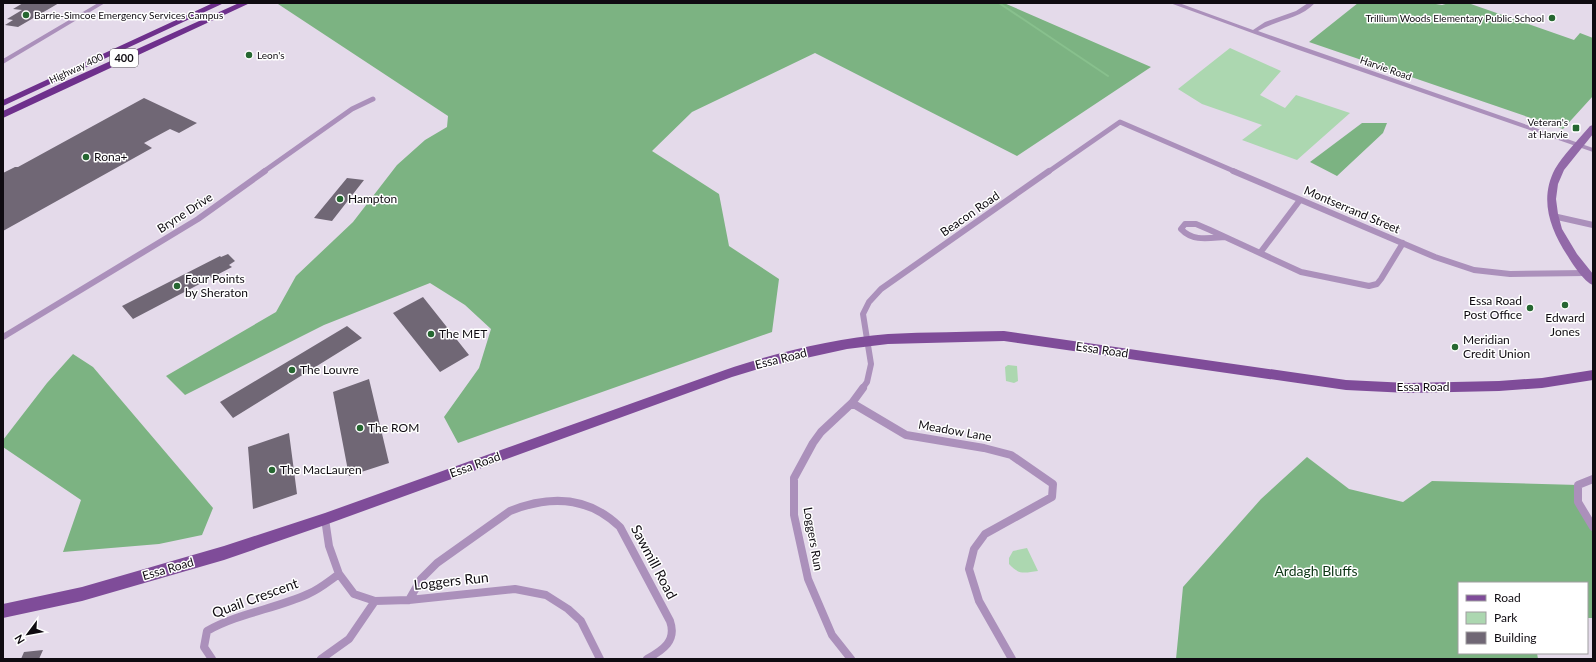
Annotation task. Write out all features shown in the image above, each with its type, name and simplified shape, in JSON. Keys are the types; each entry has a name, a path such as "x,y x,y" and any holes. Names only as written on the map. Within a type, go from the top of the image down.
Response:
{"highway":[{"path":"175,22 213,3"},
{"name":"Highway 400","path":"3,103 175,22 220,3"},
{"name":"Highway 400","path":"3,115 82,77 246,3"}],"main road":[{"path":"1593,128 1556,175 1551,195 1553,216 1567,248 1593,281"},
{"name":"Essa Road","path":"3,611 82,594 224,553 325,519 729,373 772,361 868,341 1004,336 1330,383 1408,388 1542,383 1593,375"}],"street":[{"path":"3,62 102,3"},
{"name":"Harvie Road","path":"1173,3 1593,150"},
{"path":"1253,32 1262,26 1299,13 1312,3"},
{"name":"Bryne Drive","path":"3,337 198,219 352,109 373,99"},
{"name":"Montserrand Street","path":"1120,122 1435,257 1474,270 1510,274 1586,273"},
{"name":"Beacon Road","path":"868,341 863,314 869,302 881,289 1120,122"},
{"path":"1260,253 1300,200"},
{"path":"1553,216 1593,225"},
{"path":"1225,237 1195,239 1186,236 1181,229 1185,224 1196,224 1312,275 1369,286 1377,284 1381,279 1403,243"},
{"name":"Loggers Run","path":"852,659 832,636 808,579 794,515 794,478 813,443 821,432 852,403 867,382 871,364 868,341"},
{"name":"Meadow Lane","path":"852,403 906,435 984,448 1011,455 1052,484 1052,497 985,534 974,549 969,569 979,601 1012,659"},
{"path":"1593,479 1578,485 1578,502 1593,527"},
{"name":"Sawmill Road","path":"409,600 418,583 440,560 511,511 543,501 566,501 587,504 602,512 620,527 662,605 673,630 671,641 660,652 647,659"},
{"name":"Loggers Run","path":"325,519 329,546 339,574 354,594 375,601 409,600 515,589 546,595 568,609 581,621 600,659"},
{"name":"Quail Crescent","path":"212,659 204,647 207,631 221,622 300,598 322,587 339,574"},
{"path":"321,659 349,639 375,601"}],"green space":[{"path":"1004,3 1151,67 1017,156 815,53 692,112 652,151 719,194 729,246 779,279 772,332 458,443 444,417 479,368 491,329 465,305 430,283 324,325 185,395 166,376 276,312 296,276 353,222 397,165 425,140 447,127 448,116 278,4"},
{"path":"1358,3 1430,3 1442,5 1449,3 1468,3 1574,40 1580,33 1593,38 1593,96 1563,129 1309,42"},
{"path":"1230,48 1281,71 1260,95 1285,108 1296,95 1350,113 1297,160 1242,140 1262,125 1202,104 1178,89"},
{"path":"1362,123 1387,123 1383,133 1337,176 1310,162"},
{"path":"73,354 93,367 213,508 202,535 159,544 63,552 81,500 3,447 3,440 47,383"},
{"path":"1008,365 1017,366 1018,381 1014,383 1006,381 1005,367"},
{"name":"Ardagh Bluffs","path":"1307,457 1349,489 1403,502 1432,481 1578,485 1578,502 1593,527 1593,618 1588,618 1588,582 1458,582 1458,654 1537,654 1538,659 1176,659 1183,587 1261,499"},
{"path":"1027,548 1038,571 1019,572 1009,564 1009,558 1013,551"}],"building":[{"name":"Barrie-Simcoe Emergency Services Campus","path":"23,3 59,3 18,27 5,25 13,20 7,19 22,10 13,9"},
{"name":"Rona+","path":"144,98 197,123 179,133 170,129 144,143 152,148 3,231 3,173 18,167"},
{"name":"Hampton","path":"347,178 364,180 332,221 314,218"},
{"name":"Four Points by Sheraton","path":"228,254 235,261 229,265 232,267 133,319 122,306 220,256 221,257"},
{"name":"The MET","path":"423,297 469,355 440,372 393,313"},
{"name":"The Louvre","path":"347,326 362,338 233,418 220,402"},
{"name":"The ROM","path":"369,379 389,463 349,476 333,392"},
{"name":"The MacLauren","path":"289,433 297,494 253,509 248,447"},
{"path":"43,650 39,659 21,659 24,652"}],"waterway":[{"path":"999,3 1108,76"}],"place":[{"name":"Barrie-Simcoe Emergency Services Campus","path":"26,15"},
{"name":"Trillium Woods Elementary Public School","path":"1552,18"},
{"name":"Leon's","path":"249,55"},
{"name":"Veteran's at Harvie","path":"1576,128"},
{"name":"Rona+","path":"86,157"},
{"name":"Hampton","path":"340,199"},
{"name":"Four Points by Sheraton","path":"177,286"},
{"name":"Edward Jones","path":"1565,305"},
{"name":"Essa Road Post Office","path":"1530,308"},
{"name":"The MET","path":"431,334"},
{"name":"Meridian Credit Union","path":"1455,347"},
{"name":"The Louvre","path":"292,370"},
{"name":"The ROM","path":"360,428"},
{"name":"The MacLauren","path":"272,470"}]}
